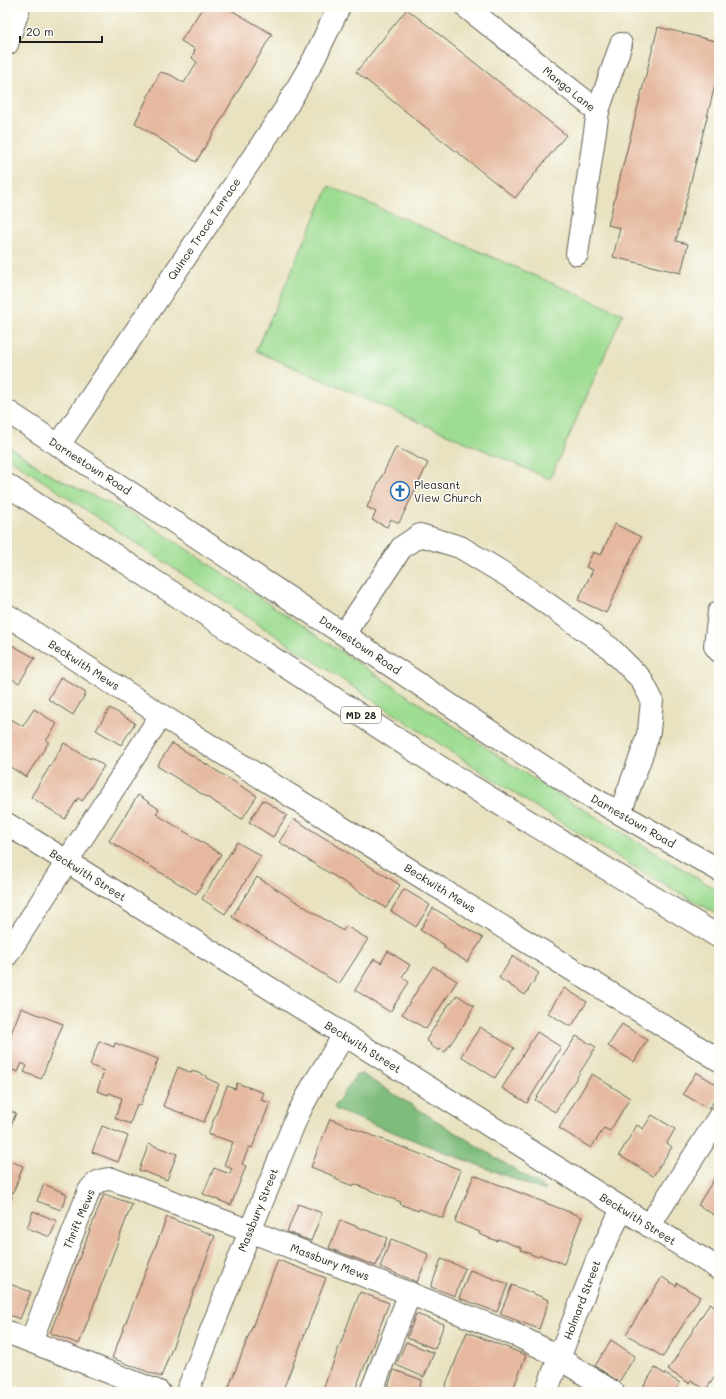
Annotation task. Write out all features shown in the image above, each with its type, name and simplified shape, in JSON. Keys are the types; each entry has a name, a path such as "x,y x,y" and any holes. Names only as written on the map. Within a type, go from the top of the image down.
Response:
{"street":[{"path":"7,44 19,7"},
{"name":"Quince Trace Terrace","path":"59,445 284,111 314,59 339,7"},
{"name":"Mango Lane","path":"466,7 598,111 577,254"},
{"path":"598,111 621,44"},
{"name":"Darnestown Road","path":"7,411 577,789 719,870"},
{"name":"MD 28","path":"7,485 449,773 719,937"},
{"path":"344,634 402,547 420,535 460,547 508,576 610,648 641,679 652,700 649,731 644,751 620,813"},
{"path":"719,612 715,646 719,651"},
{"name":"Beckwith Mews","path":"7,615 161,715 719,1060"},
{"path":"7,955 161,715"},
{"name":"Beckwith Street","path":"7,824 719,1269"},
{"name":"Massbury Street","path":"187,1392 298,1114 314,1084 344,1035"},
{"path":"649,1226 719,1117"},
{"name":"Thrift Mews","path":"31,1341 89,1192 93,1185 99,1181 112,1179 120,1181 250,1231"},
{"name":"Holmard Street","path":"546,1392 597,1260 622,1209"},
{"name":"Massbury Mews","path":"250,1231 518,1336 559,1358"},
{"path":"371,1392 410,1293"},
{"path":"7,1332 159,1392"},
{"path":"559,1358 613,1392"}],"green space":[{"path":"329,186 623,314 550,479 256,351"},
{"path":"7,445 52,476 138,517 538,782 719,891 719,915 634,867 523,799 7,457"},
{"path":"362,1074 546,1189 545,1191 336,1110 334,1107 356,1075"}],"building":[{"path":"203,7 226,7 272,34 196,162 135,123 160,72 171,75 184,83 197,62 192,58 195,49 181,41"},
{"path":"407,9 566,135 515,198 356,72"},
{"path":"658,27 719,42 719,69 676,241 688,244 681,273 613,257 620,228 608,225"},
{"path":"396,447 428,463 399,523 391,519 387,527 372,520 376,512 367,507"},
{"path":"615,524 641,537 606,613 578,600 593,570 586,567 593,552 601,555"},
{"path":"12,645 35,658 19,683 7,676 7,653"},
{"path":"61,677 86,693 73,715 48,699"},
{"path":"110,708 135,723 121,745 96,730"},
{"path":"34,709 57,724 46,741 49,742 26,777 7,765 7,725 11,719 23,726"},
{"path":"64,743 90,759 91,757 104,766 82,801 78,798 65,819 31,797"},
{"path":"172,743 257,796 242,819 157,766"},
{"path":"138,795 159,809 156,814 221,854 196,894 109,841"},
{"path":"263,800 287,815 273,837 249,822"},
{"path":"294,819 400,885 386,908 279,842"},
{"path":"237,842 261,856 225,914 202,899"},
{"path":"257,877 343,931 346,926 368,939 339,984 232,917"},
{"path":"404,889 430,905 416,927 391,911"},
{"path":"433,908 483,938 467,962 443,947 445,945 420,930"},
{"path":"388,951 410,965 402,977 409,982 390,1012 355,990 374,959 381,963"},
{"path":"513,956 539,973 525,995 499,978"},
{"path":"433,966 457,981 426,1029 402,1014"},
{"path":"564,988 587,1002 571,1027 548,1013"},
{"path":"457,995 474,1006 470,1015 445,1052 440,1049 439,1051 430,1045 431,1044 426,1040 450,1003 451,1004"},
{"path":"21,1008 63,1024 41,1079 24,1072 27,1066 22,1063 18,1072 7,1068 7,1044"},
{"path":"622,1024 647,1040 634,1062 608,1046"},
{"path":"480,1027 514,1048 495,1078 461,1056"},
{"path":"537,1032 561,1047 527,1103 502,1088"},
{"path":"576,1036 596,1047 555,1112 535,1100"},
{"path":"99,1041 114,1047 115,1043 158,1059 140,1106 137,1104 130,1124 115,1118 122,1098 109,1093 108,1095 97,1091 104,1071 90,1065"},
{"path":"178,1067 192,1073 192,1071 207,1076 206,1078 219,1084 204,1122 163,1106"},
{"path":"696,1072 719,1086 719,1093 709,1109 683,1094"},
{"path":"592,1074 630,1098 610,1131 604,1128 591,1148 559,1128"},
{"path":"237,1083 264,1093 261,1100 270,1103 252,1148 249,1147 242,1164 246,1166 231,1205 203,1194 214,1168 230,1174 232,1169 224,1165 233,1142 208,1134 227,1086 235,1089"},
{"path":"7,1110 16,1113 7,1135"},
{"path":"652,1115 675,1129 667,1143 672,1147 653,1176 619,1155 637,1125 643,1129"},
{"path":"330,1119 461,1170 443,1218 419,1209 418,1211 400,1204 401,1202 354,1184 353,1186 311,1167"},
{"path":"102,1126 128,1136 118,1162 92,1152"},
{"path":"149,1144 177,1154 167,1180 139,1170"},
{"path":"7,1160 23,1166 13,1193 7,1190"},
{"path":"719,1171 719,1218 698,1205"},
{"path":"474,1175 582,1217 564,1264 540,1255 538,1257 521,1250 522,1248 498,1239 497,1241 455,1222"},
{"path":"44,1184 67,1194 61,1210 37,1201"},
{"path":"7,1194 12,1196 7,1209"},
{"path":"104,1194 132,1204 79,1344 50,1333"},
{"path":"298,1204 322,1213 311,1241 287,1232"},
{"path":"33,1211 57,1221 50,1237 27,1228"},
{"path":"167,1217 215,1236 161,1377 112,1358"},
{"path":"340,1220 387,1238 376,1266 329,1248"},
{"path":"391,1239 429,1254 417,1282 380,1267"},
{"path":"441,1259 465,1268 455,1296 431,1287"},
{"path":"278,1260 326,1278 299,1349 282,1392 227,1392"},
{"path":"470,1270 508,1284 497,1312 459,1298"},
{"path":"662,1277 676,1286 677,1283 700,1297 663,1357 626,1334"},
{"path":"7,1283 31,1292 20,1319 7,1314"},
{"path":"512,1285 549,1300 539,1329 500,1314"},
{"path":"360,1292 389,1303 354,1392 322,1392"},
{"path":"710,1303 719,1309 719,1370 706,1390 691,1380 689,1383 668,1370"},
{"path":"416,1314 444,1324 435,1349 407,1338"},
{"path":"467,1332 526,1355 512,1392 443,1392"},
{"path":"611,1340 635,1356 619,1382 595,1366"},
{"path":"406,1342 434,1353 424,1377 396,1365"},
{"path":"655,1368 680,1383 674,1392 640,1392"},
{"path":"394,1370 422,1380 418,1392 386,1392"},
{"path":"46,1387 59,1392 44,1392"}],"place":[{"name":"Pleasant View Church","path":"400,491"}]}
